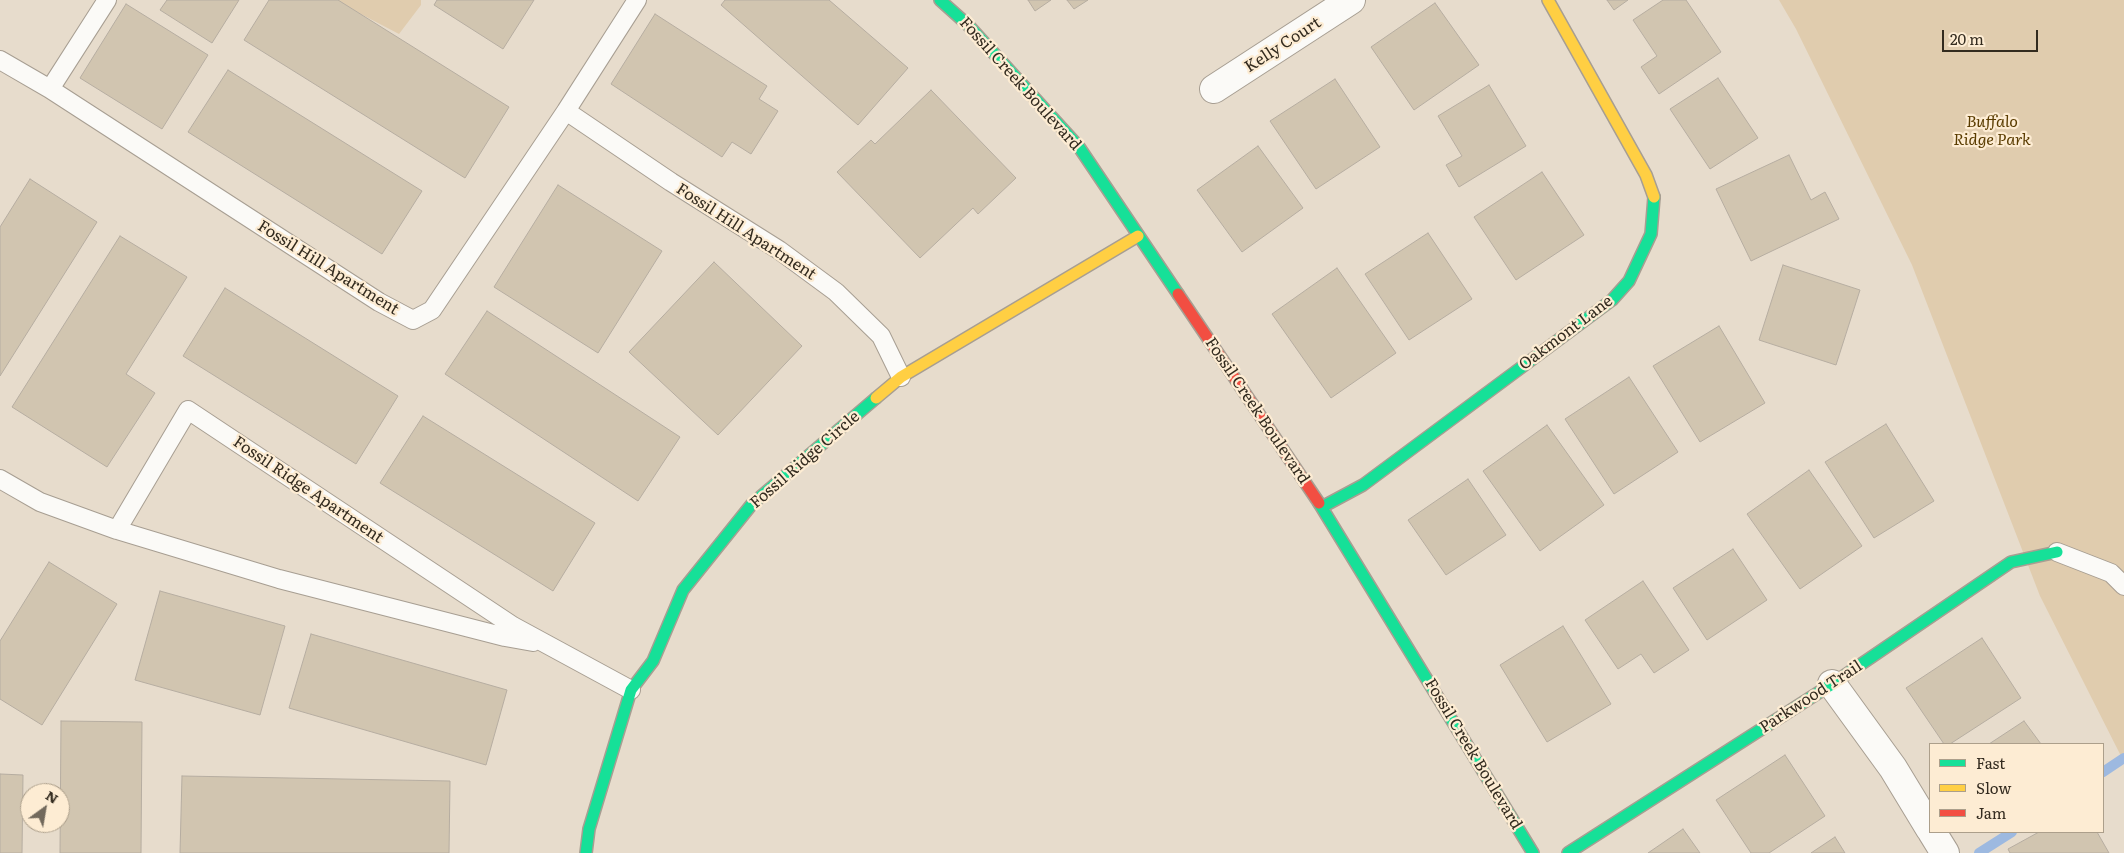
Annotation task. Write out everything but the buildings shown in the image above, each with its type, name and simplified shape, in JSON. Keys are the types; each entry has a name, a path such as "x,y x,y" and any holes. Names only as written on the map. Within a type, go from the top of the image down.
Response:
{"street":[{"name":"Fossil Creek Boulevard","path":"940,0 969,26 1079,147 1322,507 1533,853"},
{"name":"Kelly Court","path":"1214,89 1351,0"},
{"name":"Oakmont Lane","path":"1322,507 1363,485 1612,300 1629,281 1651,234 1654,197 1646,175 1548,0"},
{"name":"Fossil Ridge Circle","path":"586,853 589,830 631,690 653,661 683,590 752,504 901,377 1138,236"},
{"name":"Parkwood Trail","path":"1568,853 1832,684 2011,562 2057,552"},
{"path":"1832,684 1893,768 1929,828"},
{"path":"1932,833 1945,853"}],"lane":[{"path":"50,89 107,0"},
{"name":"Fossil Hill Apartment","path":"0,60 50,89 379,302 413,320 432,310 638,0"},
{"name":"Fossil Hill Apartment","path":"566,111 671,182 779,250 836,292 881,336 901,377"},
{"name":"Fossil Ridge Apartment","path":"117,530 188,410 513,626 631,690"},
{"name":"Fossil Ridge Apartment","path":"0,479 40,502 117,530 279,579 505,637 546,644"},
{"path":"2057,552 2111,573 2124,586"}],"green space":[{"path":"334,0 421,0 421,5 399,34"},
{"name":"Buffalo Ridge Park","path":"1779,0 2124,0 2124,762 2040,596 1912,265 1796,29"}],"waterway":[{"path":"2104,771 2124,758"},
{"path":"1979,853 2010,833"}],"traffic: fast":[{"path":"940,0 969,26 1079,147 1178,294"},
{"path":"1322,507 1363,485 1612,300 1629,281 1651,234 1654,197"},
{"path":"586,853 589,829 631,690 653,661 683,590 752,504 876,398"},
{"path":"1319,503 1533,853"},
{"path":"1568,853 1832,684 2011,562 2057,552"}],"traffic: slow":[{"path":"1548,0 1646,175 1654,197"},
{"path":"876,398 901,377 1138,236"}],"traffic: jam":[{"path":"1178,294 1319,503"}]}
